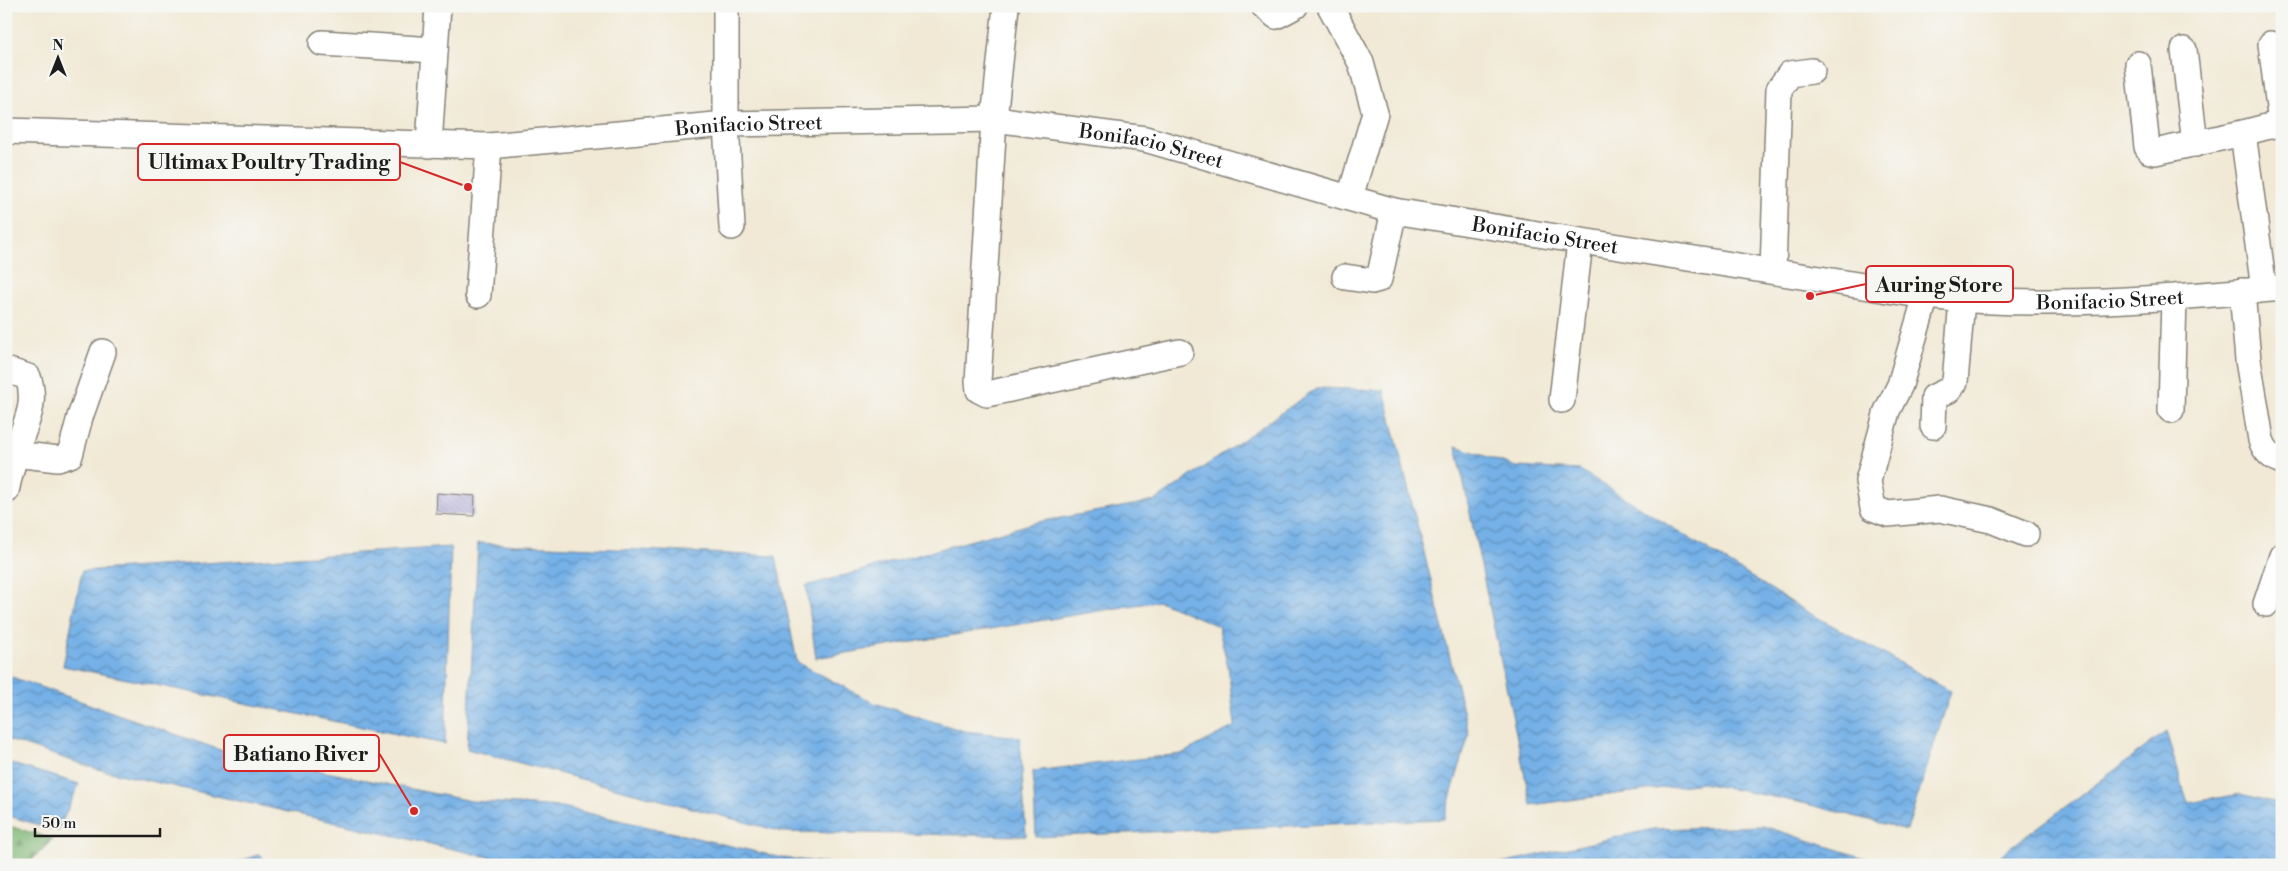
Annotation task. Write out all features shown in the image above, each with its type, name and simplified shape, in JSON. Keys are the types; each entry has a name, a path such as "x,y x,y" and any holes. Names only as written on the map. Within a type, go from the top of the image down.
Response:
{"street":[{"path":"429,145 438,6"},
{"path":"726,6 726,124 732,227"},
{"path":"1006,6 994,119 977,387 981,393 987,394 1180,352"},
{"path":"1264,6 1276,16 1295,6"},
{"path":"1330,6 1361,63 1375,113 1350,197"},
{"path":"322,43 435,50"},
{"path":"2138,64 2147,147 2150,151 2155,152 2281,123 2271,44"},
{"path":"2184,50 2195,144"},
{"path":"1772,271 1779,89 1790,74 1812,71"},
{"name":"Bonifacio Street","path":"6,131 489,146 726,124 994,119 1145,139 1394,211 1926,296 1962,300 2043,303 2174,298 2262,289"},
{"path":"2243,133 2262,289 2248,360 2264,449 2274,459 2282,461"},
{"path":"478,295 489,146"},
{"path":"1345,277 1372,281 1379,279 1394,211"},
{"path":"1562,400 1580,242"},
{"path":"1926,296 1900,385 1886,411 1868,481 1873,508 1888,514 1940,509 1992,520 2026,534"},
{"path":"2171,410 2174,298"},
{"path":"1933,426 1934,397 1949,390 1955,382 1962,300"},
{"path":"11,453 58,459 70,455 80,417 103,352"},
{"path":"6,370 28,377 33,391 31,410 11,453 6,491"},
{"path":"2266,604 2282,556"}],"green space":[{"path":"6,825 53,839 27,865 6,865"}],"water":[{"path":"1317,388 1384,390 1469,735 1444,819 1036,837 1033,771 1181,754 1235,726 1228,666 1218,626 1159,601 816,658 806,586 1038,522 1155,501"},
{"path":"1456,446 1517,467 1580,470 1804,610 1951,691 1907,830 1803,803 1702,783 1531,805"},
{"path":"478,543 776,556 797,662 874,703 964,731 1020,737 1026,836 783,832 467,749"},
{"path":"451,547 445,744 63,666 82,571"},
{"path":"6,675 226,752 471,801 562,807 783,858 843,865 524,865 97,769 6,739"},
{"path":"2166,732 2188,803 2241,794 2282,804 2282,865 2042,865 1999,856"},
{"path":"6,762 79,784 58,831 6,815"},
{"path":"1763,826 1887,865 1493,865 1653,829"},
{"path":"260,854 268,865 230,865"}],"building":[{"path":"437,493 475,496 474,516 436,514"}],"place":[{"name":"Ultimax Poultry Trading","path":"468,187"},
{"name":"Auring Store","path":"1810,296"},
{"name":"Batiano River","path":"414,811"}]}
